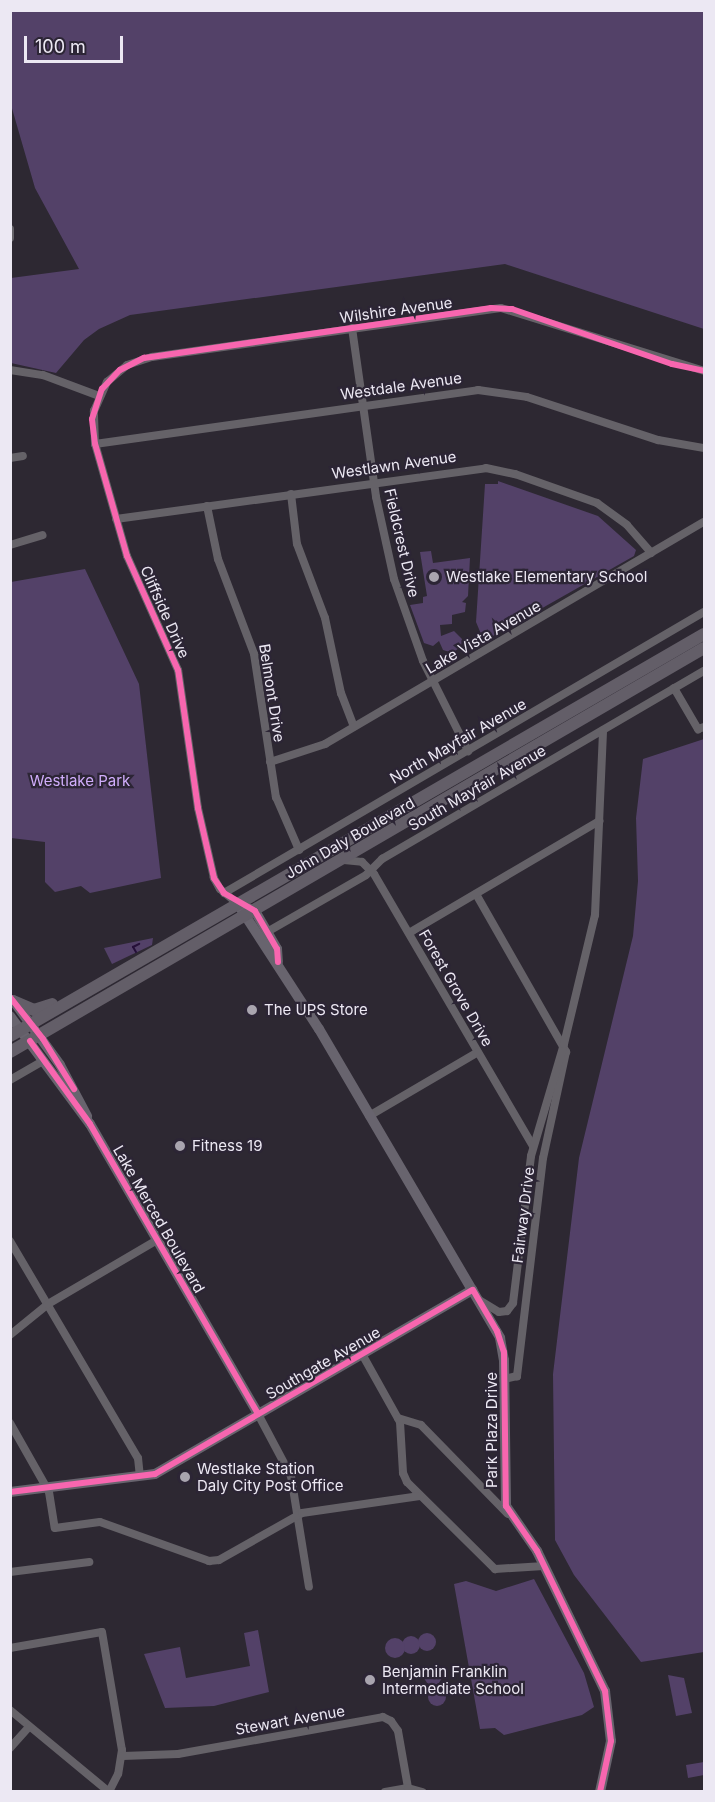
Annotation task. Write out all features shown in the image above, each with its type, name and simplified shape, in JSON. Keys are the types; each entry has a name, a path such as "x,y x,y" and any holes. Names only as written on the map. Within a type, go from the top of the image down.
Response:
{"main road":[{"name":"John Daly Boulevard","path":"21,1029 705,634"},
{"name":"John Daly Boulevard","path":"10,1052 344,860 705,648"},
{"path":"12,999 27,1008 44,1009 93,980 112,976"}],"street":[{"path":"10,228 10,238"},
{"name":"Wilshire Avenue","path":"99,396 120,370 144,358 501,308 705,371"},
{"name":"Fieldcrest Drive","path":"352,328 374,482 401,601 432,682 468,751"},
{"path":"10,370 43,375 99,396"},
{"name":"Westdale Avenue","path":"94,444 456,391 503,392 540,400 658,440 705,448"},
{"name":"Cliffside Drive","path":"99,396 92,419 94,444 126,556 178,670 201,823 214,878 224,894 238,904"},
{"path":"10,458 23,456"},
{"name":"Westlawn Avenue","path":"116,519 471,468 515,474 602,506 627,525 651,553"},
{"path":"291,494 297,544 325,618 340,693 354,727"},
{"name":"Belmont Drive","path":"207,506 220,566 254,654 279,807 299,850"},
{"name":"Lake Vista Avenue","path":"270,762 309,752 705,522"},
{"path":"10,545 42,536"},
{"name":"North Mayfair Avenue","path":"224,894 705,612"},
{"name":"South Mayfair Avenue","path":"267,932 372,871 382,859 705,670"},
{"path":"674,688 698,729 705,727"},
{"name":"Fairway Drive","path":"504,1379 517,1376 542,1167 564,1044 595,915 603,730"},
{"path":"409,933 599,821"},
{"path":"344,860 362,862 372,871"},
{"name":"Forest Grove Drive","path":"372,871 533,1146"},
{"path":"476,894 564,1044"},
{"name":"Park Plaza Drive","path":"238,904 251,914 267,932 277,949 278,962"},
{"name":"Park Plaza Drive","path":"251,914 476,1294 503,1345 504,1492 511,1516 544,1566 605,1693 611,1741 600,1791"},
{"name":"Lake Merced Boulevard","path":"12,999 21,1029"},
{"name":"Lake Merced Boulevard","path":"10,1016 21,1029 35,1038 69,1080 90,1124 290,1471 309,1587"},
{"name":"Lake Merced Boulevard","path":"35,1038 43,1061 90,1124"},
{"name":"Fairway Drive","path":"476,1294 499,1312 512,1306 533,1146 564,1044"},
{"path":"369,1116 478,1052"},
{"path":"10,1080 43,1061"},
{"path":"10,1335 48,1304 158,1240"},
{"path":"10,1241 138,1458 140,1476"},
{"name":"Southgate Avenue","path":"10,1492 140,1476 161,1471 362,1354 476,1294"},
{"path":"362,1354 398,1418 403,1476 420,1496 479,1554 500,1570 544,1566"},
{"path":"398,1418 418,1423 511,1516"},
{"path":"10,1423 46,1486 55,1528 100,1522 214,1562 297,1515 420,1496"},
{"path":"10,1572 89,1562"},
{"path":"10,1648 102,1632 123,1756 109,1791 28,1728 10,1710"},
{"name":"Stewart Avenue","path":"123,1756 166,1756 383,1717 391,1721 398,1731 408,1788"},
{"path":"10,1748 28,1728"},
{"path":"385,1791 408,1788 422,1791"}],"green space":[{"path":"10,11 704,11 704,329 505,264 130,315 99,329 84,340 56,373 11,363 11,278 79,269 35,188 11,105"},
{"path":"498,481 598,516 636,550 634,556 484,641 476,622 485,484 498,484"},
{"path":"431,551 433,563 470,558 468,596 462,602 466,603 465,612 452,615 452,624 440,625 441,636 454,631 462,639 461,646 453,653 443,650 439,641 433,646 424,643 410,605 423,603 423,597 427,596 420,552"},
{"name":"Westlake Park","path":"85,569 139,684 161,878 90,893 81,886 55,892 45,882 45,842 11,838 11,582"},
{"path":"704,739 704,1652 641,1662 574,1575 555,1540 553,1374 579,1158 633,936 638,881 636,818 643,759"},
{"path":"153,938 152,945 112,964 104,948"},
{"path":"534,1579 584,1673 594,1707 582,1715 504,1735 495,1728 480,1729 454,1584 466,1581 496,1591"},
{"path":"258,1630 269,1692 214,1706 165,1708 144,1654 180,1647 186,1678 250,1666 244,1633"},
{"path":"427,1633 433,1636 436,1642 433,1648 427,1651 421,1648 418,1642 421,1636"},
{"path":"411,1636 417,1639 420,1645 417,1651 411,1654 405,1651 402,1645 405,1639"},
{"path":"395,1638 402,1641 405,1648 402,1655 395,1658 388,1655 385,1648 388,1641"},
{"path":"433,1667 439,1670 442,1676 439,1682 433,1685 427,1682 424,1676 427,1670"},
{"path":"668,1675 684,1678 692,1713 676,1716"},
{"path":"437,1688 443,1691 446,1697 443,1703 437,1706 431,1703 428,1697 431,1691"},
{"path":"704,1762 704,1775 688,1778 686,1765"}],"waterway":[{"path":"136,952 133,947 139,944"}],"cycle path":[{"path":"278,962 277,949 255,911 224,893 214,878 198,808 178,670 127,556 95,444 92,419 102,389 120,370 144,358 491,308 512,309 672,364 704,371"},
{"path":"10,997 43,1039 74,1089"},
{"path":"30,1041 90,1124 258,1414"},
{"path":"10,1492 155,1474 473,1290 497,1331 504,1352 506,1506 537,1551 605,1691 611,1741 600,1792"}],"place":[{"name":"Westlake Elementary School","path":"434,577"},
{"name":"The UPS Store","path":"252,1010"},
{"name":"Fitness 19","path":"180,1146"},
{"name":"Westlake Station Daly City Post Office","path":"185,1477"},
{"name":"Benjamin Franklin Intermediate School","path":"370,1680"}]}
